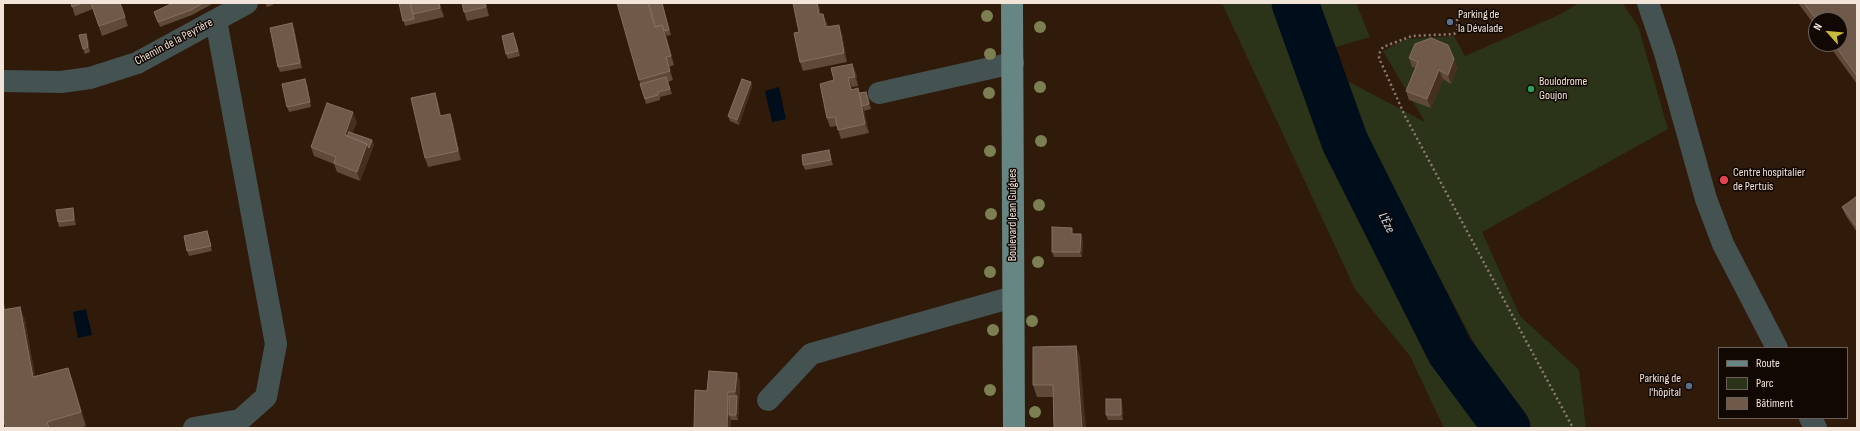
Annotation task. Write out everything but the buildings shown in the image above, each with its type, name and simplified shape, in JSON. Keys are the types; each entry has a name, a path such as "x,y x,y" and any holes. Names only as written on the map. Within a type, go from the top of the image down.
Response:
{"main road":[{"name":"Boulevard Jean Guigues","path":"1012,3 1014,428"}],"street":[{"name":"Chemin de la Peyrière","path":"3,81 61,82 90,78 137,63 247,3"},
{"path":"1648,3 1665,53 1706,199 1720,237 1776,347"},
{"path":"194,428 240,420 266,397 276,344 216,20"},
{"path":"879,93 1013,63"},
{"path":"768,400 811,354 1013,297"},
{"path":"1811,419 1816,428"}],"path":[{"path":"1457,19 1458,30 1454,34 1412,36 1383,47 1379,58 1405,116 1573,428"}],"green space":[{"path":"1222,3 1276,3 1335,152 1404,281 1487,408 1496,428 1444,428 1410,356 1355,289"},
{"path":"1314,3 1356,3 1370,37 1329,49"},
{"name":"Boulodrome Goujon","path":"1579,3 1622,3 1638,26 1668,129 1482,232 1520,316 1579,370 1586,428 1522,428 1481,356 1433,265 1395,207 1336,75 1425,122 1383,51 1406,39 1454,36 1465,56 1561,14"}],"water":[{"path":"779,87 786,119 772,122 765,91"},
{"path":"86,309 92,335 78,338 73,312"}],"waterway":[{"name":"L'Èze","path":"1295,3 1345,142 1450,351 1507,428"}],"place":[{"name":"Parking de la Dévalade","path":"1450,22"},
{"name":"Boulodrome Goujon","path":"1531,89"},
{"name":"Centre hospitalier de Pertuis","path":"1724,180"},
{"name":"Parking de l'hôpital","path":"1689,386"}]}
